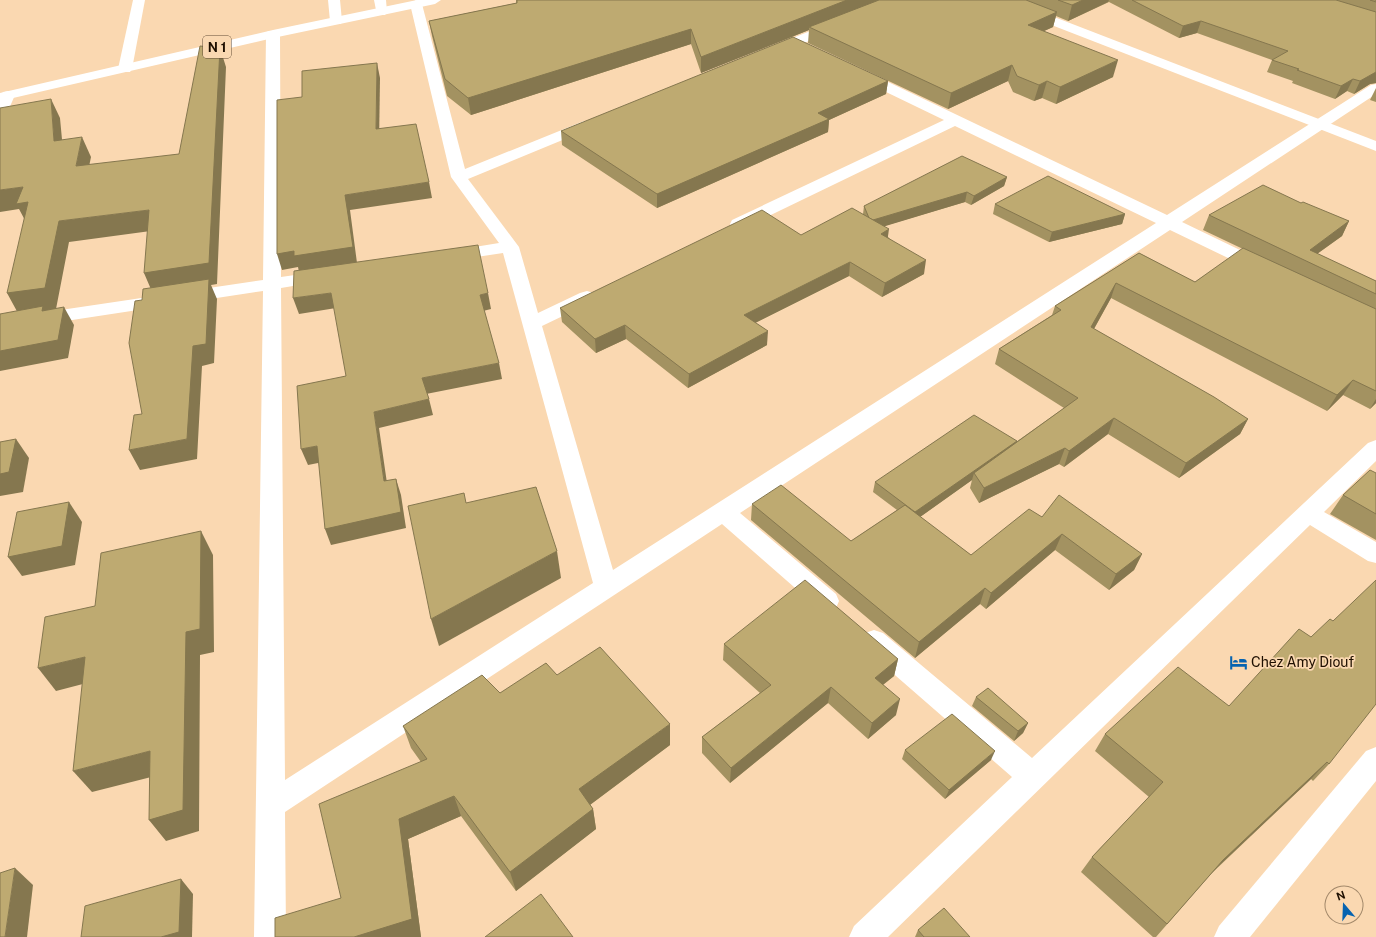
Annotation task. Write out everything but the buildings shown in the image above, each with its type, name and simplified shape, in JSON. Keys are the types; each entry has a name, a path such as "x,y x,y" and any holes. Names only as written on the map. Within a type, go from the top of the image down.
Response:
{"main road":[{"path":"124,69 139,0"},
{"path":"334,0 336,21"},
{"name":"N 1","path":"4,96 336,21 380,6 416,4 435,0"},
{"path":"999,0 1376,146"},
{"path":"416,4 459,177 510,247 606,587"},
{"path":"757,57 850,20"},
{"path":"270,937 274,34"},
{"path":"793,43 814,53"},
{"path":"849,70 1276,274"},
{"path":"271,806 1376,88"},
{"path":"0,115 4,96"},
{"path":"459,177 604,118"},
{"path":"725,230 955,120"},
{"path":"434,259 510,247"},
{"path":"0,325 342,273"},
{"path":"532,324 604,289"},
{"path":"865,937 1376,448"},
{"path":"723,512 1032,776"},
{"path":"1308,513 1376,554"},
{"path":"1230,937 1376,760"}],"place":[{"name":"Chez Amy Diouf","path":"1238,662"}]}
